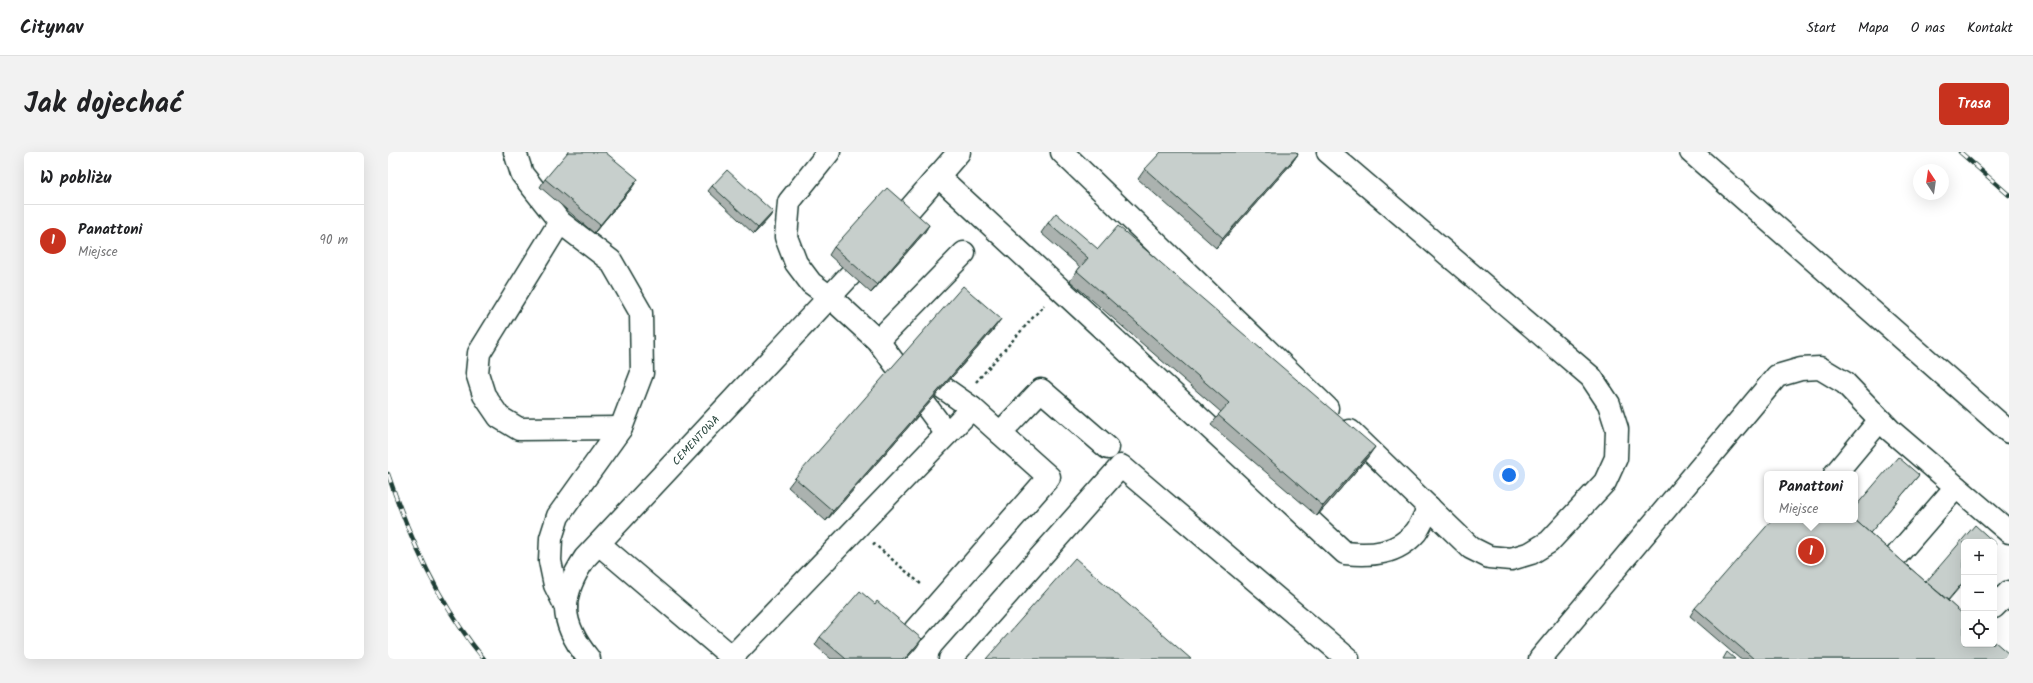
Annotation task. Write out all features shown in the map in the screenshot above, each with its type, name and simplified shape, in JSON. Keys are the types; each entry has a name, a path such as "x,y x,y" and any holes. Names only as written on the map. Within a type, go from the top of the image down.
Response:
{"lane":[{"path":"515,152 522,174 560,222 611,261 641,313 642,373 621,428 558,516 551,538 550,561 555,585 566,607"},
{"name":"CEMENTOWA","path":"589,659 578,645 571,630 566,607 570,584 586,558 882,241 959,152"},
{"path":"1062,152 1471,548 1489,557 1511,559 1531,553 1549,542 1605,482 1616,458 1617,430 1609,404 1591,377 1328,152"},
{"path":"1691,152 2009,432"},
{"path":"827,153 789,202 786,237 796,264 810,283 830,297 878,341 966,404 1049,477 915,630"},
{"path":"938,176 1345,553 1368,556 1395,549 1416,532 1429,507"},
{"path":"560,222 479,353 477,373 484,395 498,417 519,429 621,428"},
{"path":"878,341 964,253"},
{"path":"878,341 946,434"},
{"path":"1540,659 1778,376 1801,369 1820,368 1845,383 1880,420 2009,532"},
{"path":"1000,433 1041,390 1108,448"},
{"path":"599,544 732,657 946,434 966,404"},
{"path":"1838,471 1880,420"},
{"path":"950,659 1121,466 1348,659"},
{"path":"1897,555 1956,487"},
{"path":"1997,604 2009,592"}],"path":[{"path":"966,404 1058,288"},
{"path":"856,528 940,601"}],"building":[{"path":"568,152 605,152 638,179 600,225 545,179"},
{"path":"1161,152 1296,152 1298,154 1223,238 1145,169"},
{"path":"727,170 773,212 758,228 712,186"},
{"path":"887,188 929,225 877,285 834,247"},
{"path":"1056,213 1098,249 1118,226 1375,447 1323,506 1218,415 1229,403 1077,271 1088,258 1048,223"},
{"path":"963,286 1001,319 833,511 795,478"},
{"path":"1898,457 1919,475 1870,533 1858,523 1858,504"},
{"path":"1769,523 1858,523 1961,612 1961,647 1997,647 1997,644 2009,654 2009,659 1754,659 1695,608"},
{"path":"1975,525 1991,539 1963,539"},
{"path":"1961,541 1961,585 1948,600 1926,582"},
{"path":"1075,558 1191,659 986,659"},
{"path":"860,591 875,604 877,601 922,639 905,659 846,659 820,637"},
{"path":"1727,652 1735,659 1723,659"}],"railway":[{"path":"1960,152 2009,195"},
{"path":"388,474 416,548 440,595 468,639 484,659"}],"place":[{"name":"Panattoni","path":"1811,551"}]}
